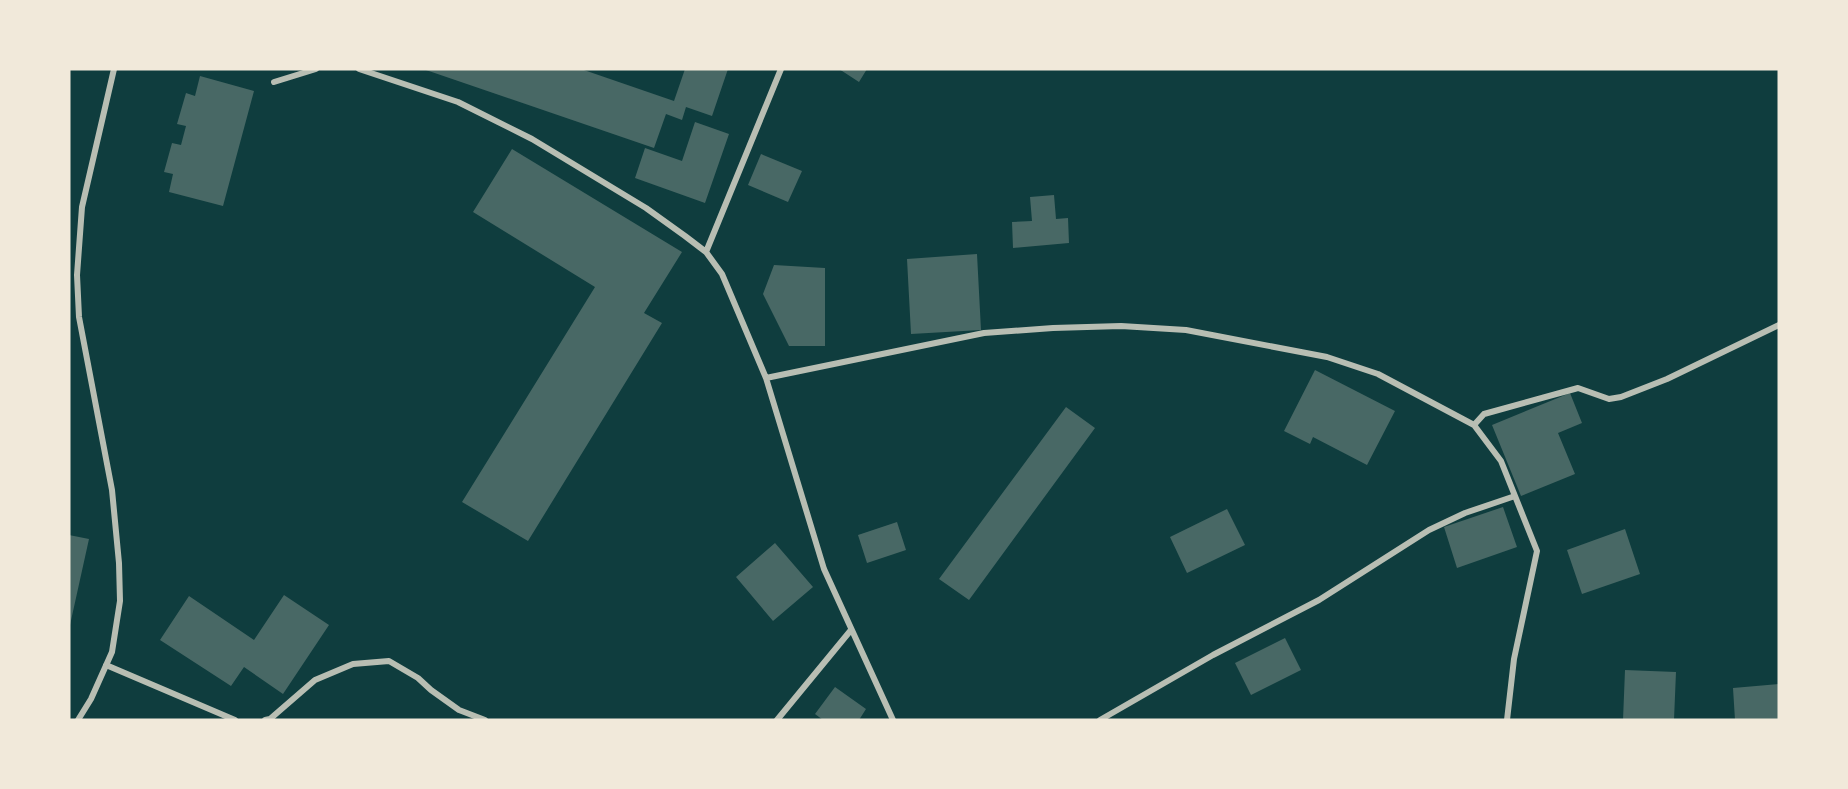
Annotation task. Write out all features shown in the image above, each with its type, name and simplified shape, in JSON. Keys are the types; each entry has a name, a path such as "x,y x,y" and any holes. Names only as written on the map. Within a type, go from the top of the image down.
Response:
{"street":[{"path":"78,720 91,699 112,652 120,601 119,562 112,490 79,317 77,275 82,207 114,69"},
{"path":"274,82 316,69"},
{"path":"359,69 458,102 532,139 646,208 706,252 722,274 766,378 824,570 893,720"},
{"path":"706,252 780,69"},
{"path":"1473,425 1484,414 1578,388 1609,399 1621,397 1667,379 1779,325"},
{"path":"766,378 984,333 1109,326 1186,330 1328,357 1378,374 1473,425 1501,460 1538,551 1514,659 1507,720"},
{"path":"1100,720 1319,600 1429,530 1465,513 1515,496"},
{"path":"777,720 851,630"},
{"path":"265,720 270,719 315,680 353,664 389,660 418,678 459,710 484,720"},
{"path":"106,665 235,720"}],"building":[{"path":"423,69 581,69 674,101 685,69 728,69 712,116 686,107 682,120 666,114 654,148"},
{"path":"839,69 867,69 859,82"},
{"path":"200,76 254,91 223,206 169,192 173,174 164,172 172,143 181,145 186,126 177,124 186,93 195,96"},
{"path":"695,122 729,134 705,203 635,178 645,148 682,161"},
{"path":"512,149 682,252 644,313 662,323 528,541 462,502 595,287 473,212"},
{"path":"761,154 802,171 788,202 748,185"},
{"path":"1054,195 1056,219 1068,218 1069,243 1013,248 1012,222 1032,221 1030,197"},
{"path":"977,254 981,330 911,334 907,259"},
{"path":"774,265 825,268 825,346 789,346 763,294"},
{"path":"1315,370 1395,411 1367,465 1313,437 1310,444 1284,431"},
{"path":"1570,393 1582,423 1558,433 1575,474 1521,496 1492,425"},
{"path":"1066,407 1095,428 969,600 939,579"},
{"path":"1503,507 1517,547 1457,568 1444,527"},
{"path":"1227,509 1245,545 1187,573 1170,537"},
{"path":"897,522 906,550 867,563 858,535"},
{"path":"1625,529 1640,574 1582,594 1567,550"},
{"path":"69,535 89,539 70,625 69,625"},
{"path":"775,543 813,587 773,621 736,577"},
{"path":"284,595 329,625 283,694 244,667 231,686 160,640 189,596 254,640"},
{"path":"1285,638 1301,670 1251,695 1235,663"},
{"path":"1625,670 1676,672 1674,720 1623,720"},
{"path":"1779,684 1779,720 1735,720 1733,688"},
{"path":"835,687 866,709 859,720 823,720 815,714"}]}
